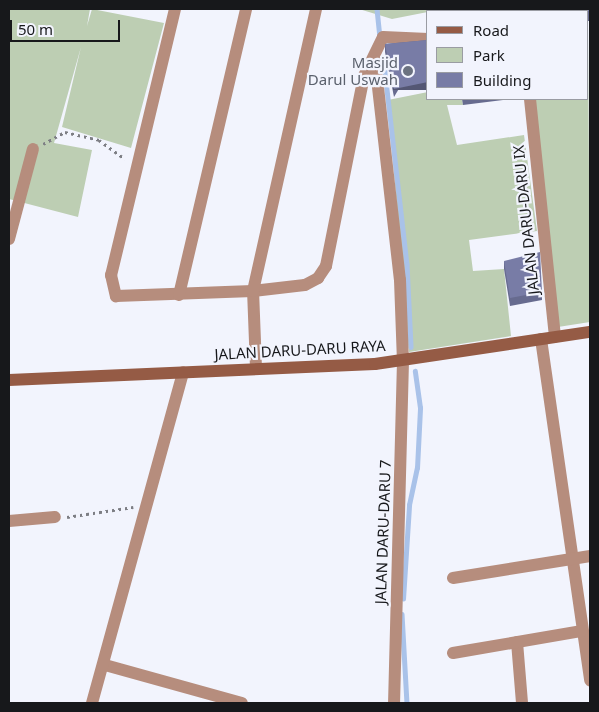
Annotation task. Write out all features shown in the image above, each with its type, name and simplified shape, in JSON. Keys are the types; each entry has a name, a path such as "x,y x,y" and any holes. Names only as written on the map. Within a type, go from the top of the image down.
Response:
{"main road":[{"name":"JALAN DARU-DARU RAYA","path":"9,382 403,361 590,332"}],"street":[{"path":"175,9 109,282 111,292 119,296 253,292 305,285 323,272 364,76 375,61 383,38 426,39"},
{"path":"179,295 246,9"},
{"path":"256,368 253,292 316,9"},
{"name":"JALAN DARU-DARU 7","path":"375,61 400,280 403,361 394,703"},
{"name":"JALAN DARU-DARU IX","path":"530,100 555,337"},
{"path":"9,239 33,149"},
{"path":"542,339 571,559 590,680"},
{"path":"92,703 105,665 183,372"},
{"path":"9,521 56,517"},
{"path":"452,578 590,556"},
{"path":"453,653 582,631"},
{"path":"517,642 522,703"},
{"path":"105,665 242,703"}],"path":[{"path":"33,149 65,132 99,140 137,167"},
{"path":"56,517 147,505"}],"green space":[{"path":"9,9 90,9 87,26 92,9 164,23 131,148 62,127 81,47 54,143 92,150 78,217 9,199"},
{"path":"359,9 443,9 426,10 426,12 392,19"},
{"path":"447,9 510,9 510,10"},
{"path":"426,92 426,100 462,100 463,105 447,105 457,145 524,135 537,231 469,240 473,271 504,269 511,336 409,352 388,100"},
{"path":"532,100 589,100 590,322 558,327"}],"building":[{"path":"517,9 557,9 557,10"},
{"path":"590,9 590,11 589,10 557,10"},
{"name":"Masjid Darul Uswah","path":"426,40 426,82 394,89 385,44"},
{"path":"540,252 542,292 510,298 504,261"}],"waterway":[{"path":"377,9 380,37"},
{"path":"384,63 407,264 411,347"},
{"path":"403,599 409,505 417,468 420,408 415,371"},
{"path":"402,614 407,703"}],"place":[{"name":"Masjid Darul Uswah","path":"408,71"}]}
